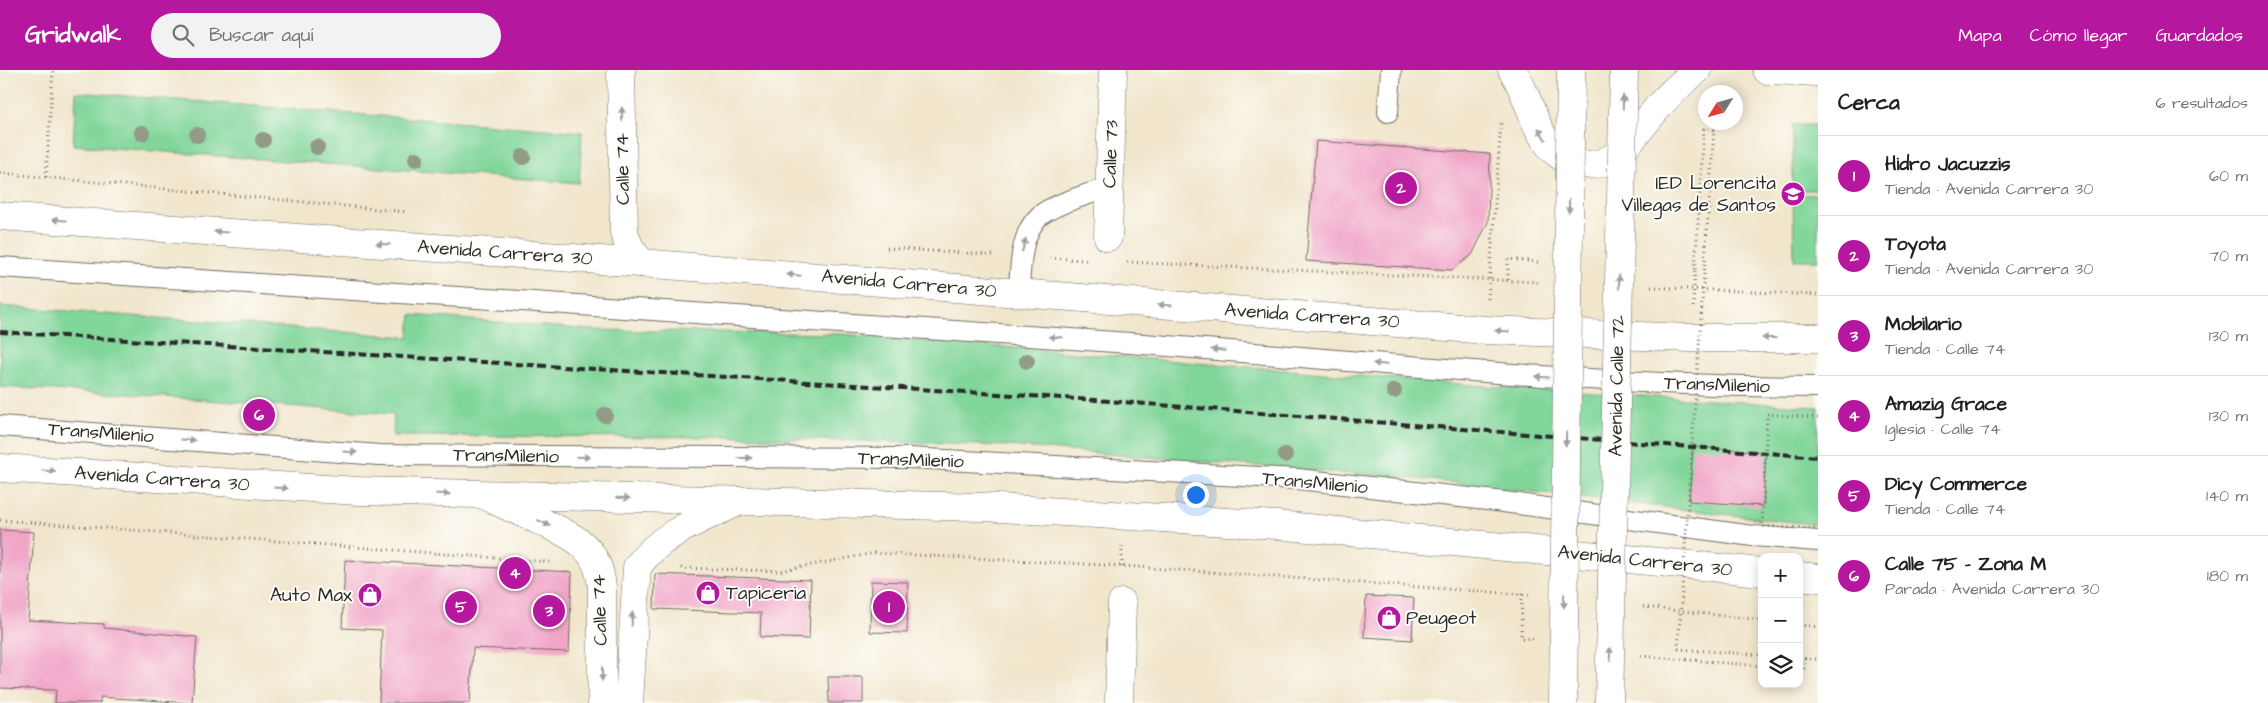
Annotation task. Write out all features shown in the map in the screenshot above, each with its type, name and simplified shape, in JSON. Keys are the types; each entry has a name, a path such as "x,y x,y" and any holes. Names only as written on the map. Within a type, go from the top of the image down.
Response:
{"main road":[{"name":"Calle 74","path":"621,70 624,232 629,246 641,263"},
{"name":"Calle 73","path":"1113,70 1110,186 1113,249"},
{"path":"1512,70 1538,127 1549,145 1563,158 1577,164 1596,164 1615,156 1660,105 1697,70"},
{"path":"1563,703 1571,70"},
{"name":"Avenida Calle 72","path":"1609,703 1624,70"},
{"path":"1767,70 1818,72"},
{"name":"Avenida Carrera 30","path":"0,216 641,263 1486,330 1690,338 1818,338"},
{"name":"Avenida Carrera 30","path":"0,468 252,486 484,495 983,507 1122,515 1277,525 1758,572"},
{"name":"Calle 74","path":"484,495 576,538 594,557 599,566 602,588 602,703"},
{"name":"Calle 74","path":"629,703 637,566 646,554 668,536 740,501"},
{"path":"1803,576 1818,578"},
{"path":"1119,703 1122,602"}],"lane":[{"path":"1388,112 1391,70"},
{"path":"1019,293 1021,256 1028,232 1044,212 1110,186"},
{"name":"TransMilenio","path":"0,267 388,294 602,305 1110,341 1531,377 1743,387 1818,387"},
{"name":"TransMilenio","path":"0,426 379,454 909,458 1298,480 1496,501 1753,536 1818,541"}],"path":[{"path":"46,177 53,70"},
{"path":"1486,330 1501,120"},
{"path":"1695,270 1704,129 1714,130 1678,649 1758,655"},
{"path":"0,173 409,212"},
{"path":"1113,249 1547,282"},
{"path":"1508,280 1508,259 1544,262"},
{"path":"1645,287 1818,295"},
{"path":"1818,418 1767,414 1762,526 1818,529"},
{"path":"1122,515 1122,602"},
{"path":"0,520 599,566"},
{"path":"637,566 779,570 875,553 1122,566 1522,594 1521,638 1535,638 1535,630"},
{"path":"1803,625 1818,627"},
{"path":"1635,656 1758,666"},
{"path":"1803,669 1805,659 1818,659"}],"green space":[{"path":"76,92 582,132 579,183 73,145"},
{"path":"1793,125 1818,125 1818,190 1793,190"},
{"path":"1793,194 1818,195 1818,260 1794,260"},
{"path":"0,306 409,337 411,315 594,330 842,334 1483,386 1818,407 1818,525 1430,480 1009,446 733,437 393,436 394,414 126,394 0,387"}],"building":[{"path":"1316,141 1490,154 1488,222 1472,255 1452,270 1306,261"},
{"path":"1693,447 1766,452 1763,506 1689,501"},
{"path":"0,530 34,532 28,620 104,624 104,628 197,637 192,703 100,697 100,703 55,703 56,690 0,688"},
{"path":"345,560 572,572 569,652 473,648 470,703 379,703 382,630 342,628"},
{"path":"655,574 811,580 809,639 760,637 761,613 654,609"},
{"path":"871,581 908,582 907,633 870,632"},
{"name":"Peugeot","path":"1366,596 1414,598 1412,640 1364,637"},
{"path":"828,677 863,677 863,703 829,703"}],"railway":[{"path":"0,332 1096,400 1818,457"}],"place":[{"name":"Toyota","path":"1401,188"},
{"name":"IED Lorencita Villegas de Santos","path":"1793,194"},
{"name":"Calle 75 - Zona M","path":"259,415"},
{"name":"Amazig Grace","path":"515,573"},
{"name":"Tapiceria","path":"708,593"},
{"name":"Auto Max","path":"370,595"},
{"name":"Dicy Commerce","path":"461,607"},
{"name":"Hidro Jacuzzis","path":"889,607"},
{"name":"Mobilario","path":"549,611"},
{"name":"Peugeot","path":"1389,618"}]}
